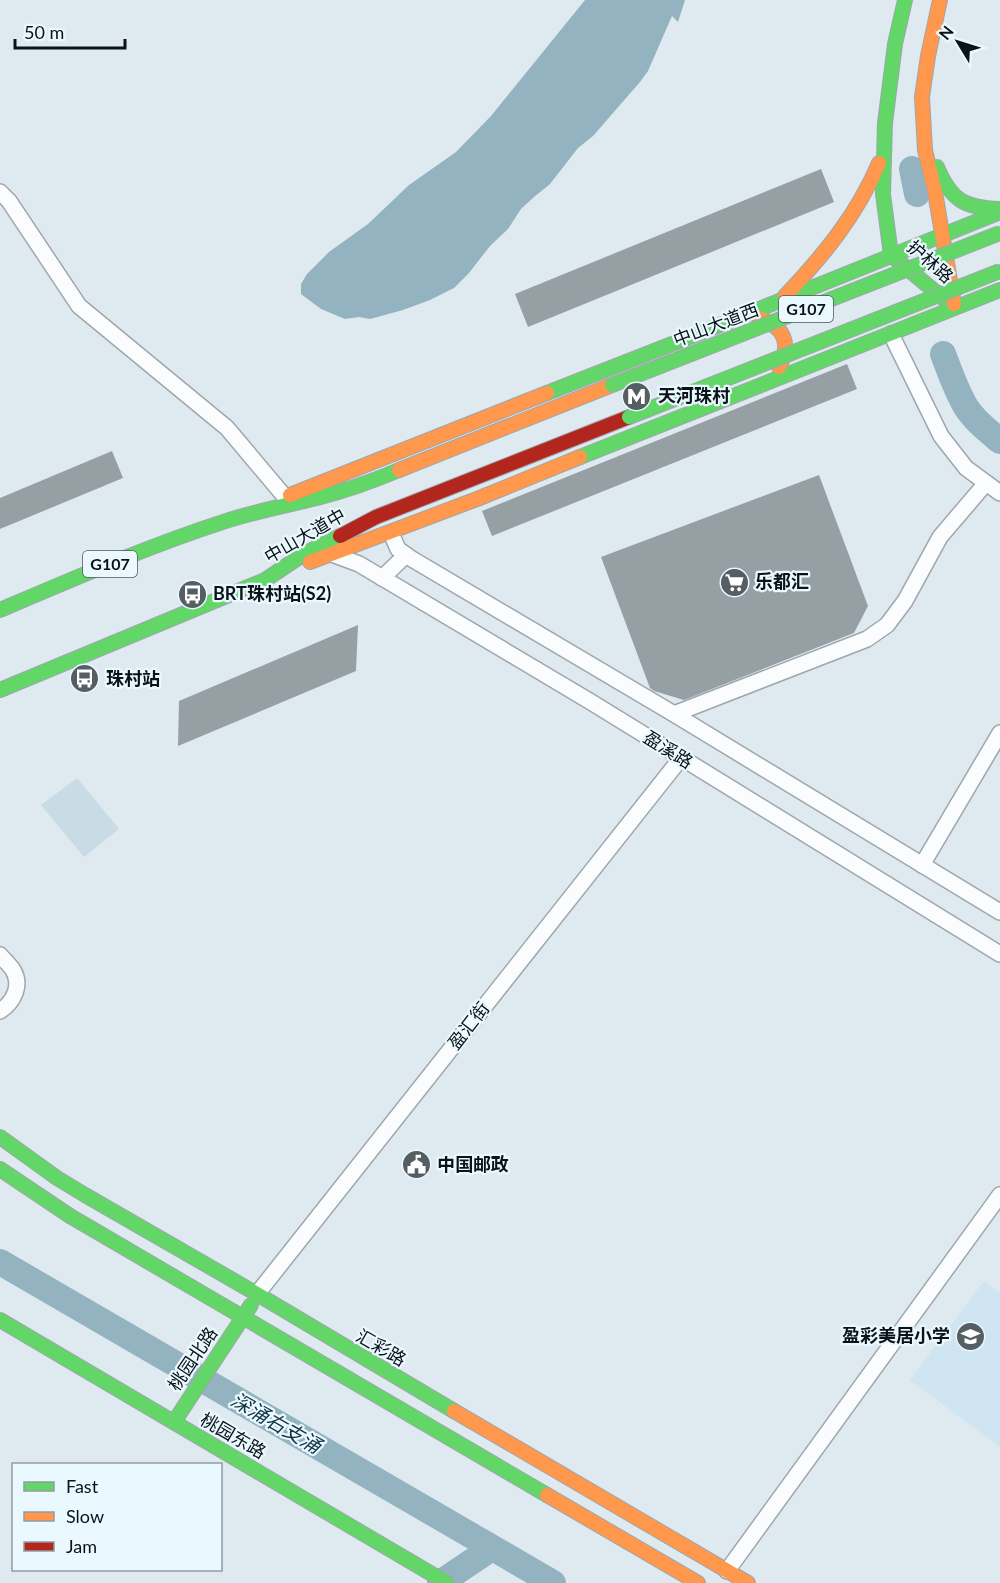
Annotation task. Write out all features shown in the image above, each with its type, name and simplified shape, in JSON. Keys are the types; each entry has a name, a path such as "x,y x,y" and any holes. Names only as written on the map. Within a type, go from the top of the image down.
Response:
{"main road":[{"name":"护林路","path":"905,0 895,44 887,102 884,148 883,194 891,255 955,308"},
{"name":"护林路","path":"940,0 922,97 925,150 955,308"},
{"path":"924,137 943,182 953,195 966,205 1000,211"},
{"path":"781,300 819,260 836,238 872,181 884,148"},
{"path":"222,522 1000,211"},
{"name":"中山大道西","path":"612,385 1000,233"},
{"name":"中山大道中","path":"0,690 265,580 304,554 376,517 1000,271"},
{"path":"265,580 390,533 1000,290"},
{"path":"744,315 766,320 783,333 786,349 784,357 776,372 765,384"},
{"name":"中山大道中","path":"0,610 197,530 320,497 380,478 612,385"},
{"name":"汇彩路","path":"0,1137 57,1178 748,1583"},
{"path":"0,1169 70,1216 698,1583"},
{"path":"193,1288 207,1265"},
{"name":"桃园北路","path":"174,1422 257,1294"},
{"name":"桃园东路","path":"0,1320 447,1583"},
{"path":"564,1506 577,1484"},
{"path":"604,1528 616,1507"}],"street":[{"path":"0,192 9,201 79,306 227,428 285,497"},
{"path":"891,334 941,436 966,468 1000,493"},
{"path":"674,714 867,639 887,625 904,601 940,537 987,483"},
{"name":"盈溪路","path":"390,533 398,549 406,555 1000,912"},
{"name":"盈溪路","path":"332,554 359,564 591,702 1000,954"},
{"path":"382,578 406,555"},
{"path":"922,865 1000,733"},
{"name":"盈汇街","path":"257,1294 681,758"},
{"path":"0,955 14,971 17,981 16,990 10,1002 0,1011"},
{"path":"727,1571 1000,1195"}],"shaded area":[{"path":"585,0 685,0 678,22 672,16 648,71 640,82 593,136 578,148 550,184 521,209 508,229 490,246 469,273 454,288 430,300 370,319 359,317 345,319 321,309 301,294 301,284 307,274 329,252 368,224 409,185 456,152 491,116"},
{"path":"77,778 119,829 84,857 41,805"},
{"name":"盈彩美居小学","path":"984,1281 1000,1293 1000,1447 910,1380"}],"building":[{"path":"821,169 834,202 528,327 515,294"},
{"path":"847,364 857,389 492,536 482,511"},
{"path":"112,451 123,478 0,529 0,498"},
{"name":"乐都汇","path":"819,475 868,606 854,633 684,700 650,688 601,557"},
{"path":"358,625 356,671 178,746 179,701"}],"waterway":[{"path":"912,169 917,194"},
{"path":"943,354 966,407 977,421 1000,441"},
{"name":"深涌右支涌","path":"0,1262 553,1583"},
{"path":"440,1583 492,1548"}],"traffic: fast":[{"path":"905,0 895,44 885,123 883,194 891,255 950,304"},
{"path":"937,167 948,187 960,200 977,207 1000,209"},
{"path":"547,393 1000,212"},
{"path":"612,385 1000,233"},
{"path":"629,417 1000,271"},
{"path":"580,457 1000,290"},
{"path":"0,610 171,540 229,520 338,492 399,470"},
{"path":"0,690 265,580 304,554 340,536"},
{"path":"0,1137 85,1195 454,1411"},
{"path":"0,1169 70,1216 547,1495"},
{"path":"174,1422 251,1305"},
{"path":"0,1320 447,1583"}],"traffic: slow":[{"path":"940,0 922,97 925,150 935,192 954,304"},
{"path":"785,296 838,234 860,200 879,163"},
{"path":"759,318 774,326 783,337 785,350 779,367"},
{"path":"399,470 612,385"},
{"path":"290,495 547,393"},
{"path":"310,562 477,499 580,457"},
{"path":"454,1411 748,1583"},
{"path":"547,1495 698,1583"}],"traffic: jam":[{"path":"340,536 376,517 629,417"}],"place":[{"name":"天河珠村","path":"637,396"},
{"name":"乐都汇","path":"734,582"},
{"name":"BRT珠村站(S2)","path":"192,594"},
{"name":"珠村站","path":"85,679"},
{"name":"中国邮政","path":"416,1165"},
{"name":"盈彩美居小学","path":"971,1336"}]}
